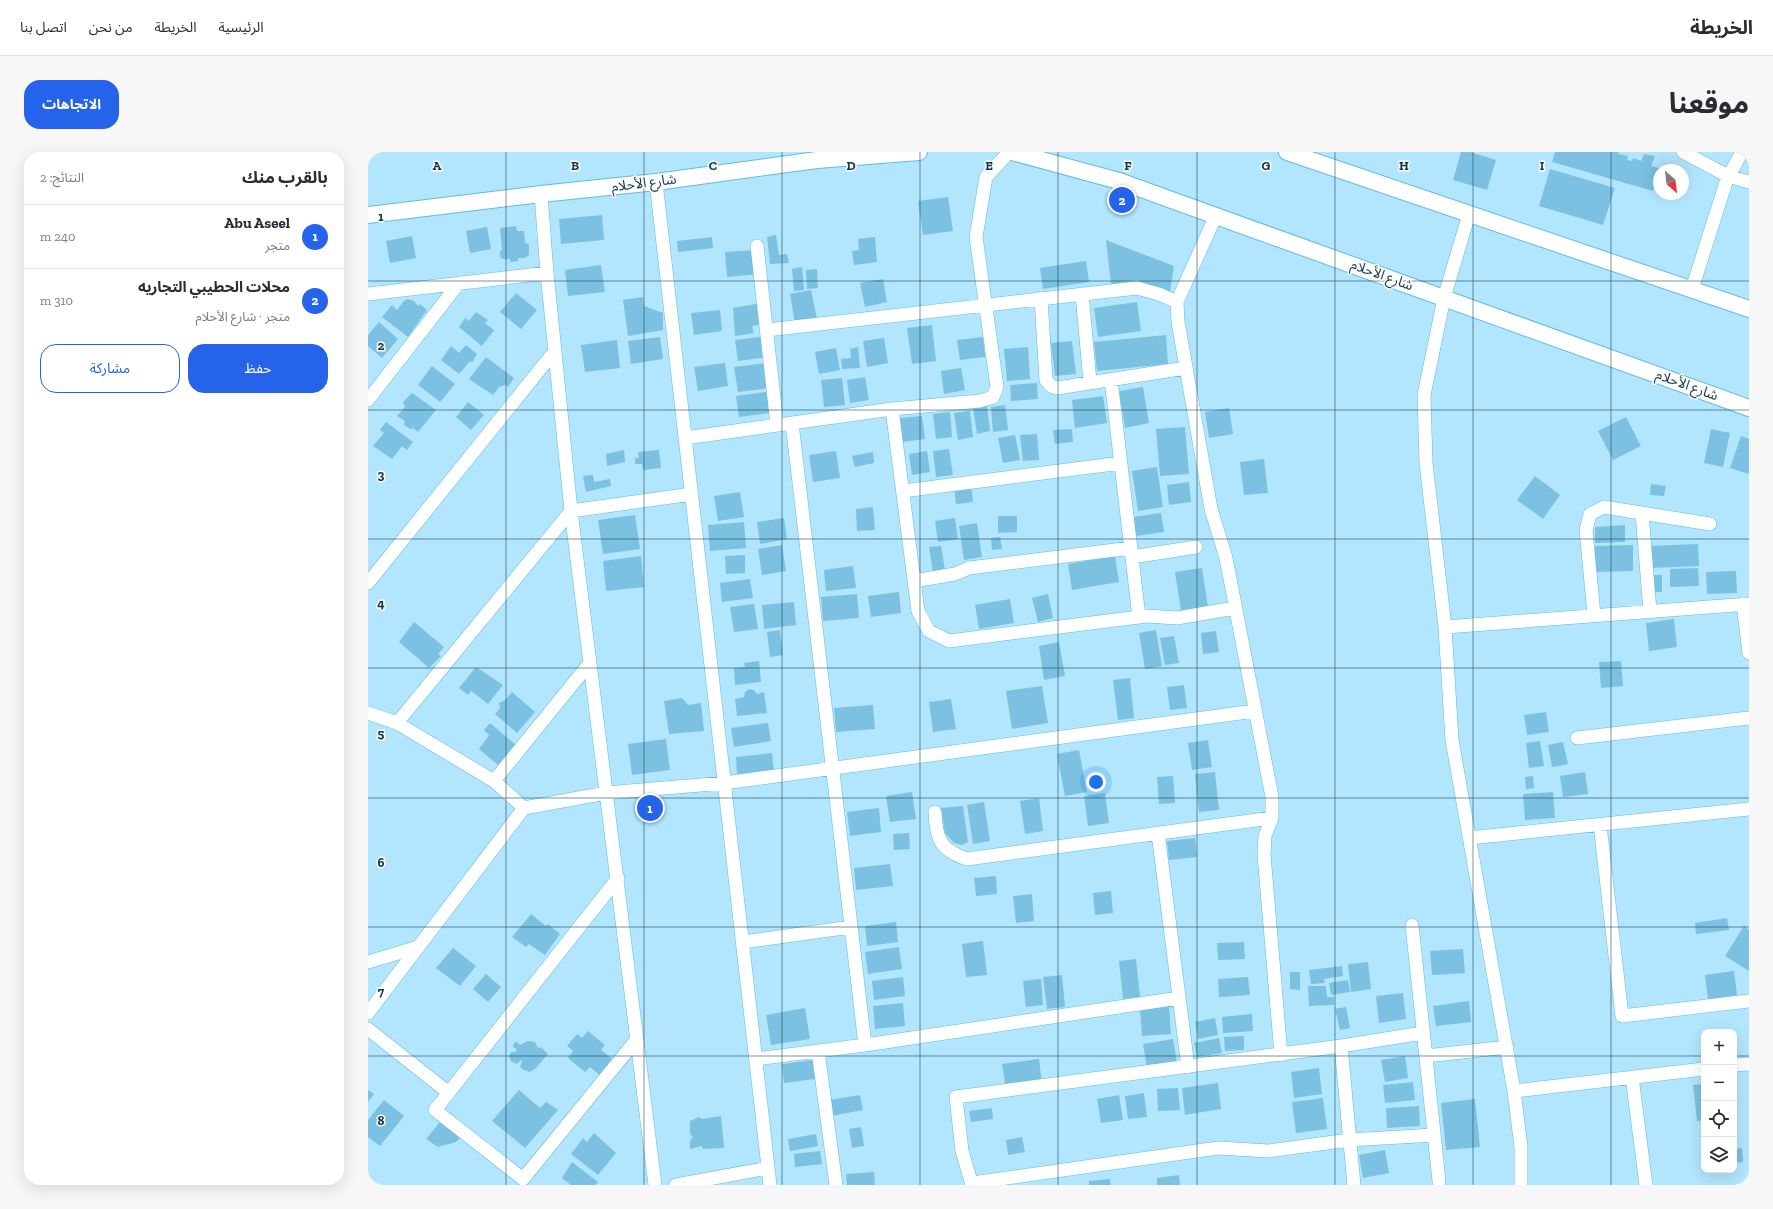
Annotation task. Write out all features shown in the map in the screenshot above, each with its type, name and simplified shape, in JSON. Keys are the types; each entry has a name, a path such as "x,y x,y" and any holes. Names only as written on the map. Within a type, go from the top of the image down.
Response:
{"main road":[{"name":"شارع الأحلام","path":"368,215 656,182 817,160 919,152"},
{"name":"شارع الأحلام","path":"1012,152 1120,181 1749,408"},
{"path":"1287,152 1749,309"}],"street":[{"path":"685,438 892,409 980,401 993,397 997,387 976,237 986,177 1009,152"},
{"path":"1683,152 1728,176 1749,182"},
{"path":"1692,289 1728,176 1742,152"},
{"path":"656,182 770,1185"},
{"path":"541,194 554,352 571,511 589,664 618,878 655,1185"},
{"path":"1469,214 1444,298 1424,395 1426,463 1445,627 1452,740 1514,1090 1521,1147 1521,1185"},
{"path":"1216,216 1177,302 1178,322 1211,508 1226,558 1272,797 1272,818 1265,836 1264,855 1281,1054"},
{"path":"757,246 777,425"},
{"path":"368,294 547,273"},
{"path":"368,400 459,283"},
{"path":"767,330 1137,288 1159,294 1177,302"},
{"path":"1082,294 1090,382"},
{"path":"1041,298 1046,380 1051,386 1057,388 1186,368"},
{"path":"368,583 554,352"},
{"path":"1111,380 1139,617"},
{"path":"892,409 918,611 929,631 949,641 1147,616 1177,618 1235,608"},
{"path":"792,423 865,1045"},
{"path":"903,491 1121,463"},
{"path":"397,723 571,511 692,494"},
{"path":"1594,615 1586,530 1590,514 1604,507 1710,524"},
{"path":"1642,513 1650,611"},
{"path":"914,581 955,574 969,568 1196,547"},
{"path":"1445,627 1746,604 1749,653"},
{"path":"494,781 589,664"},
{"path":"368,1013 524,808 606,793 724,783 1256,711"},
{"path":"368,713 397,723 494,781 524,808"},
{"path":"1577,738 1749,718"},
{"path":"1470,838 1749,809"},
{"path":"935,812 936,831 942,845 954,855 967,859 1272,818"},
{"path":"1600,825 1622,1016 1749,1001"},
{"path":"1158,834 1188,1067"},
{"path":"618,878 436,1110 523,1179 638,1039"},
{"path":"1412,925 1439,1181"},
{"path":"743,942 851,927"},
{"path":"368,962 418,947"},
{"path":"756,1059 865,1045 1179,998"},
{"path":"368,1029 449,1093"},
{"path":"1423,1033 1188,1067 956,1097 962,1151 972,1184 1218,1148 1268,1151 1349,1140 1434,1135"},
{"path":"1341,1046 1354,1185"},
{"path":"1426,1056 1507,1047"},
{"path":"818,1051 836,1185"},
{"path":"1737,1066 1749,1064"},
{"path":"1514,1090 1701,1069"},
{"path":"1632,1077 1646,1185"},
{"path":"676,1185 768,1168"}],"building":[{"path":"1461,152 1470,152 1496,160 1487,190 1453,180"},
{"path":"1555,152 1619,152 1618,154 1628,156 1627,160 1632,161 1633,158 1641,161 1644,154 1655,156 1651,166 1653,166 1653,191 1552,162"},
{"path":"1550,169 1615,188 1603,225 1539,206"},
{"path":"948,197 953,231 923,235 918,201"},
{"path":"602,215 604,240 561,244 559,219"},
{"path":"516,226 517,231 524,231 525,243 529,244 529,255 525,258 518,258 518,261 510,262 510,259 502,259 500,256 500,251 502,250 500,228"},
{"path":"487,227 491,249 470,253 466,231"},
{"path":"776,235 779,255 787,254 789,263 770,264 767,237"},
{"path":"412,236 416,258 390,263 386,241"},
{"path":"712,237 713,248 678,252 677,241"},
{"path":"875,237 877,262 854,265 852,251 859,250 858,239"},
{"path":"1106,240 1174,266 1170,292 1137,280 1111,284"},
{"path":"757,250 759,274 727,277 725,252"},
{"path":"1086,261 1089,282 1043,289 1040,268"},
{"path":"601,265 605,292 568,296 565,270"},
{"path":"802,267 804,290 794,291 792,269"},
{"path":"817,269 818,288 807,289 806,270"},
{"path":"883,279 887,302 865,307 860,283"},
{"path":"811,290 817,319 795,323 790,294"},
{"path":"516,293 537,310 521,329 500,312"},
{"path":"643,297 644,306 663,313 663,330 628,336 623,300"},
{"path":"407,299 414,301 418,306 420,304 427,310 408,337 382,317 392,305 397,310"},
{"path":"1137,302 1141,331 1098,337 1094,308"},
{"path":"761,303 762,324 752,326 754,333 735,336 733,308"},
{"path":"720,310 722,331 694,335 691,313"},
{"path":"476,312 488,320 485,323 494,330 482,346 459,327 465,318 469,321"},
{"path":"379,322 398,339 382,358 368,346 368,335"},
{"path":"932,325 936,361 912,364 907,328"},
{"path":"1166,335 1168,364 1097,371 1094,342"},
{"path":"766,336 768,357 738,361 735,340"},
{"path":"660,337 663,359 631,364 628,341"},
{"path":"983,337 985,357 960,360 957,340"},
{"path":"884,338 888,363 867,367 863,341"},
{"path":"617,340 620,368 585,372 581,345"},
{"path":"1072,341 1076,374 1055,376 1051,343"},
{"path":"466,345 477,354 472,363 470,361 459,374 441,360 451,346 459,353"},
{"path":"858,347 860,368 842,369 841,359 851,358 850,349"},
{"path":"1028,347 1030,379 1007,381 1004,349"},
{"path":"836,348 840,370 819,374 815,352"},
{"path":"486,357 514,378 508,387 506,385 499,387 493,395 469,379"},
{"path":"725,363 728,386 698,391 694,367"},
{"path":"766,363 770,388 738,392 734,367"},
{"path":"432,366 455,384 440,402 418,385"},
{"path":"961,368 965,390 944,394 941,371"},
{"path":"865,377 869,400 850,403 847,380"},
{"path":"842,378 845,405 824,407 821,380"},
{"path":"1037,383 1038,399 1011,401 1010,385"},
{"path":"1143,387 1149,423 1125,428 1119,391"},
{"path":"766,392 770,413 739,417 736,396"},
{"path":"412,393 436,410 418,432 413,428 410,429 404,425 405,421 397,416 405,407 403,402"},
{"path":"1103,396 1107,423 1075,428 1072,400"},
{"path":"468,402 484,415 471,430 456,417"},
{"path":"1005,405 1008,430 993,432 991,407"},
{"path":"987,406 990,431 977,434 973,408"},
{"path":"1229,408 1233,434 1209,438 1205,412"},
{"path":"970,411 973,437 958,440 954,413"},
{"path":"950,412 952,437 936,439 933,414"},
{"path":"922,416 925,439 902,442 900,418"},
{"path":"1626,417 1641,446 1613,460 1598,431"},
{"path":"386,422 413,442 407,450 402,446 392,459 373,446 384,433 380,430"},
{"path":"1185,427 1189,474 1160,476 1156,429"},
{"path":"1072,429 1073,442 1055,444 1053,430"},
{"path":"1711,429 1730,433 1723,467 1704,463"},
{"path":"1037,434 1039,460 1023,461 1020,435"},
{"path":"1015,435 1020,460 1003,463 998,438"},
{"path":"1741,436 1749,439 1749,474 1730,468"},
{"path":"949,449 953,475 936,477 933,451"},
{"path":"624,450 625,462 607,466 606,454"},
{"path":"659,450 661,468 643,470 642,464 635,464 635,458 639,458 638,452"},
{"path":"836,451 840,478 813,482 809,455"},
{"path":"927,451 930,472 912,475 909,454"},
{"path":"873,452 874,463 855,467 852,456"},
{"path":"1264,459 1268,493 1244,495 1240,462"},
{"path":"1157,467 1163,507 1138,511 1132,471"},
{"path":"593,475 594,482 610,479 611,486 586,492 583,476"},
{"path":"1535,476 1560,495 1543,519 1517,500"},
{"path":"1189,482 1191,502 1169,505 1167,485"},
{"path":"971,484 973,502 956,504 954,486"},
{"path":"1651,484 1666,486 1664,496 1650,495"},
{"path":"740,492 744,517 718,521 714,496"},
{"path":"873,507 875,530 857,531 856,509"},
{"path":"1161,513 1164,532 1136,536 1133,517"},
{"path":"635,515 640,549 603,554 598,520"},
{"path":"998,516 1017,516 1017,532 998,533"},
{"path":"784,518 787,539 760,544 757,522"},
{"path":"955,518 958,539 938,542 935,521"},
{"path":"744,522 746,548 710,551 708,525"},
{"path":"977,523 982,557 964,560 959,526"},
{"path":"1625,525 1625,542 1595,543 1595,527"},
{"path":"1000,537 1002,549 992,550 991,538"},
{"path":"1698,544 1699,566 1650,568 1649,546"},
{"path":"782,545 786,571 762,575 758,549"},
{"path":"1633,545 1633,571 1595,572 1595,546"},
{"path":"941,546 945,570 933,572 929,547"},
{"path":"745,555 745,573 726,574 725,556"},
{"path":"641,556 644,587 606,591 603,561"},
{"path":"1115,556 1119,582 1072,590 1068,564"},
{"path":"853,566 856,588 826,591 824,570"},
{"path":"1202,568 1208,607 1181,611 1175,572"},
{"path":"1698,568 1699,586 1670,587 1670,569"},
{"path":"1736,571 1737,593 1707,594 1706,572"},
{"path":"1653,575 1662,575 1662,592 1654,592"},
{"path":"750,579 753,598 722,602 720,583"},
{"path":"899,592 901,613 871,617 868,596"},
{"path":"857,594 859,618 823,621 821,597"},
{"path":"1048,594 1053,618 1038,622 1032,598"},
{"path":"1010,599 1014,623 979,629 975,605"},
{"path":"794,602 796,625 764,629 762,605"},
{"path":"754,604 758,629 734,632 730,607"},
{"path":"1674,619 1677,647 1649,651 1646,623"},
{"path":"414,622 444,647 438,654 441,656 429,668 399,642"},
{"path":"780,630 783,655 770,657 767,632"},
{"path":"1156,630 1162,666 1145,669 1139,633"},
{"path":"1216,631 1219,652 1203,654 1201,633"},
{"path":"1174,636 1179,663 1165,665 1160,638"},
{"path":"1059,642 1065,676 1044,680 1039,646"},
{"path":"759,661 761,682 735,685 734,668 745,667 744,663"},
{"path":"1621,661 1623,686 1601,688 1599,662"},
{"path":"476,667 503,685 488,704 471,691 468,695 459,688"},
{"path":"1130,678 1134,718 1118,720 1113,680"},
{"path":"1184,685 1187,708 1170,710 1167,687"},
{"path":"1042,686 1048,723 1012,729 1006,691"},
{"path":"749,689 754,690 757,694 764,692 767,713 737,716 735,699 744,697 745,692"},
{"path":"512,692 535,712 517,733 495,714 500,708 499,703 505,700"},
{"path":"682,698 688,705 701,703 704,731 669,734 664,701"},
{"path":"951,699 956,729 933,732 929,702"},
{"path":"873,705 875,729 836,732 834,708"},
{"path":"1546,712 1549,732 1527,735 1524,715"},
{"path":"490,723 516,745 498,765 479,749 489,735 484,730"},
{"path":"768,723 771,741 734,747 731,728"},
{"path":"666,739 670,770 632,775 628,744"},
{"path":"1208,740 1212,767 1192,770 1188,743"},
{"path":"1540,741 1544,766 1529,768 1526,743"},
{"path":"1563,742 1568,764 1552,767 1548,745"},
{"path":"1079,750 1087,792 1065,796 1057,754"},
{"path":"772,753 774,772 737,775 736,757"},
{"path":"1215,772 1219,810 1199,812 1195,774"},
{"path":"1585,772 1588,794 1563,797 1560,776"},
{"path":"1173,776 1175,803 1159,804 1157,777"},
{"path":"1533,776 1534,788 1526,789 1525,777"},
{"path":"912,792 916,819 890,822 886,796"},
{"path":"1553,792 1555,818 1525,820 1523,794"},
{"path":"1105,793 1109,823 1088,826 1084,796"},
{"path":"1039,798 1043,831 1025,834 1020,801"},
{"path":"984,802 990,841 973,844 967,805"},
{"path":"963,806 968,842 962,845 954,843 945,833 941,808"},
{"path":"879,808 881,832 850,836 847,812"},
{"path":"909,833 910,849 894,850 893,834"},
{"path":"1195,838 1197,857 1169,860 1167,841"},
{"path":"890,864 893,886 856,890 854,868"},
{"path":"996,876 997,894 976,896 974,878"},
{"path":"1111,891 1113,913 1095,915 1093,893"},
{"path":"1032,894 1034,921 1016,923 1013,896"},
{"path":"531,914 546,926 548,924 560,934 545,955 529,944 526,947 512,937"},
{"path":"1727,918 1729,930 1696,934 1695,923"},
{"path":"896,922 898,942 867,946 865,926"},
{"path":"1744,926 1749,930 1749,971 1725,956"},
{"path":"983,941 987,975 966,977 962,944"},
{"path":"1244,942 1245,959 1218,960 1217,943"},
{"path":"899,947 902,969 868,974 865,952"},
{"path":"453,948 476,966 460,986 436,968"},
{"path":"1463,949 1465,973 1432,975 1430,951"},
{"path":"1136,959 1140,997 1123,999 1119,961"},
{"path":"1368,962 1371,989 1351,992 1348,964"},
{"path":"1342,966 1343,976 1324,979 1325,983 1311,984 1309,970"},
{"path":"1734,971 1737,995 1708,999 1705,975"},
{"path":"1290,972 1300,972 1300,990 1290,989"},
{"path":"486,974 501,987 488,1002 473,989"},
{"path":"1062,975 1065,1007 1047,1009 1043,977"},
{"path":"903,977 905,996 874,1000 872,981"},
{"path":"1248,977 1250,995 1219,997 1218,979"},
{"path":"1041,979 1043,1005 1026,1007 1023,981"},
{"path":"1348,980 1350,992 1331,995 1329,983"},
{"path":"1308,986 1326,986 1327,997 1334,997 1334,1005 1309,1006"},
{"path":"1403,993 1406,1019 1379,1023 1376,996"},
{"path":"1469,1001 1471,1022 1436,1026 1433,1006"},
{"path":"903,1003 905,1026 875,1029 873,1006"},
{"path":"1169,1006 1171,1034 1142,1036 1140,1009"},
{"path":"1346,1007 1350,1028 1340,1030 1335,1009"},
{"path":"805,1008 810,1039 771,1045 766,1015"},
{"path":"1252,1014 1253,1031 1223,1033 1222,1017"},
{"path":"1215,1018 1218,1035 1198,1039 1195,1022"},
{"path":"588,1031 605,1045 601,1050 615,1061 603,1078 590,1067 585,1072 568,1058 573,1051 567,1046 577,1034 582,1038"},
{"path":"1244,1036 1244,1050 1225,1051 1224,1037"},
{"path":"1219,1038 1222,1053 1197,1057 1194,1043"},
{"path":"1173,1039 1177,1063 1147,1068 1143,1044"},
{"path":"528,1041 535,1042 538,1048 541,1047 548,1054 536,1068 530,1072 520,1067 522,1062 521,1060 517,1064 511,1061 509,1056 511,1052 515,1052 517,1050 513,1047 514,1043 517,1042 520,1045"},
{"path":"1405,1056 1408,1078 1385,1082 1381,1060"},
{"path":"1039,1059 1042,1084 1006,1089 1002,1064"},
{"path":"813,1060 815,1079 784,1083 782,1064"},
{"path":"1319,1068 1322,1094 1294,1098 1291,1072"},
{"path":"1413,1082 1415,1100 1385,1103 1383,1085"},
{"path":"1218,1083 1221,1109 1185,1115 1182,1088"},
{"path":"1701,1084 1701,1120 1697,1121 1693,1085"},
{"path":"1178,1088 1180,1110 1158,1111 1157,1089"},
{"path":"368,1090 374,1094 368,1102"},
{"path":"519,1090 540,1108 546,1102 558,1110 525,1148 492,1121"},
{"path":"1144,1093 1147,1117 1128,1119 1125,1096"},
{"path":"860,1095 863,1110 831,1116 829,1100"},
{"path":"1119,1095 1123,1120 1101,1123 1097,1099"},
{"path":"1323,1098 1327,1129 1296,1133 1292,1102"},
{"path":"1475,1099 1480,1147 1446,1150 1441,1103"},
{"path":"384,1100 404,1116 380,1146 368,1137 368,1120"},
{"path":"1419,1106 1420,1126 1387,1128 1386,1108"},
{"path":"992,1108 993,1119 971,1122 969,1111"},
{"path":"721,1116 724,1148 703,1149 702,1146 690,1149 690,1141 693,1137 690,1134 690,1121 699,1117 702,1119"},
{"path":"440,1122 461,1137 456,1142 438,1147 426,1139"},
{"path":"861,1127 864,1146 852,1148 849,1129"},
{"path":"594,1133 616,1153 598,1175 571,1154 583,1138 587,1142"},
{"path":"816,1134 818,1146 790,1151 788,1139"},
{"path":"1022,1137 1025,1152 1008,1155 1006,1140"},
{"path":"1742,1148 1743,1162 1737,1163 1737,1149"},
{"path":"1385,1150 1389,1173 1363,1178 1359,1155"},
{"path":"820,1151 822,1164 795,1167 794,1154"},
{"path":"572,1162 598,1182 595,1185 571,1185 562,1178"},
{"path":"874,1172 875,1185 847,1185 846,1174"},
{"path":"1179,1175 1180,1185 1157,1185 1157,1178"},
{"path":"1110,1179 1111,1185 1089,1185 1089,1181"}],"place":[{"name":"محلات الحطيبي التجاريه","path":"1122,200"},
{"name":"Abu Aseel","path":"650,808"}]}
